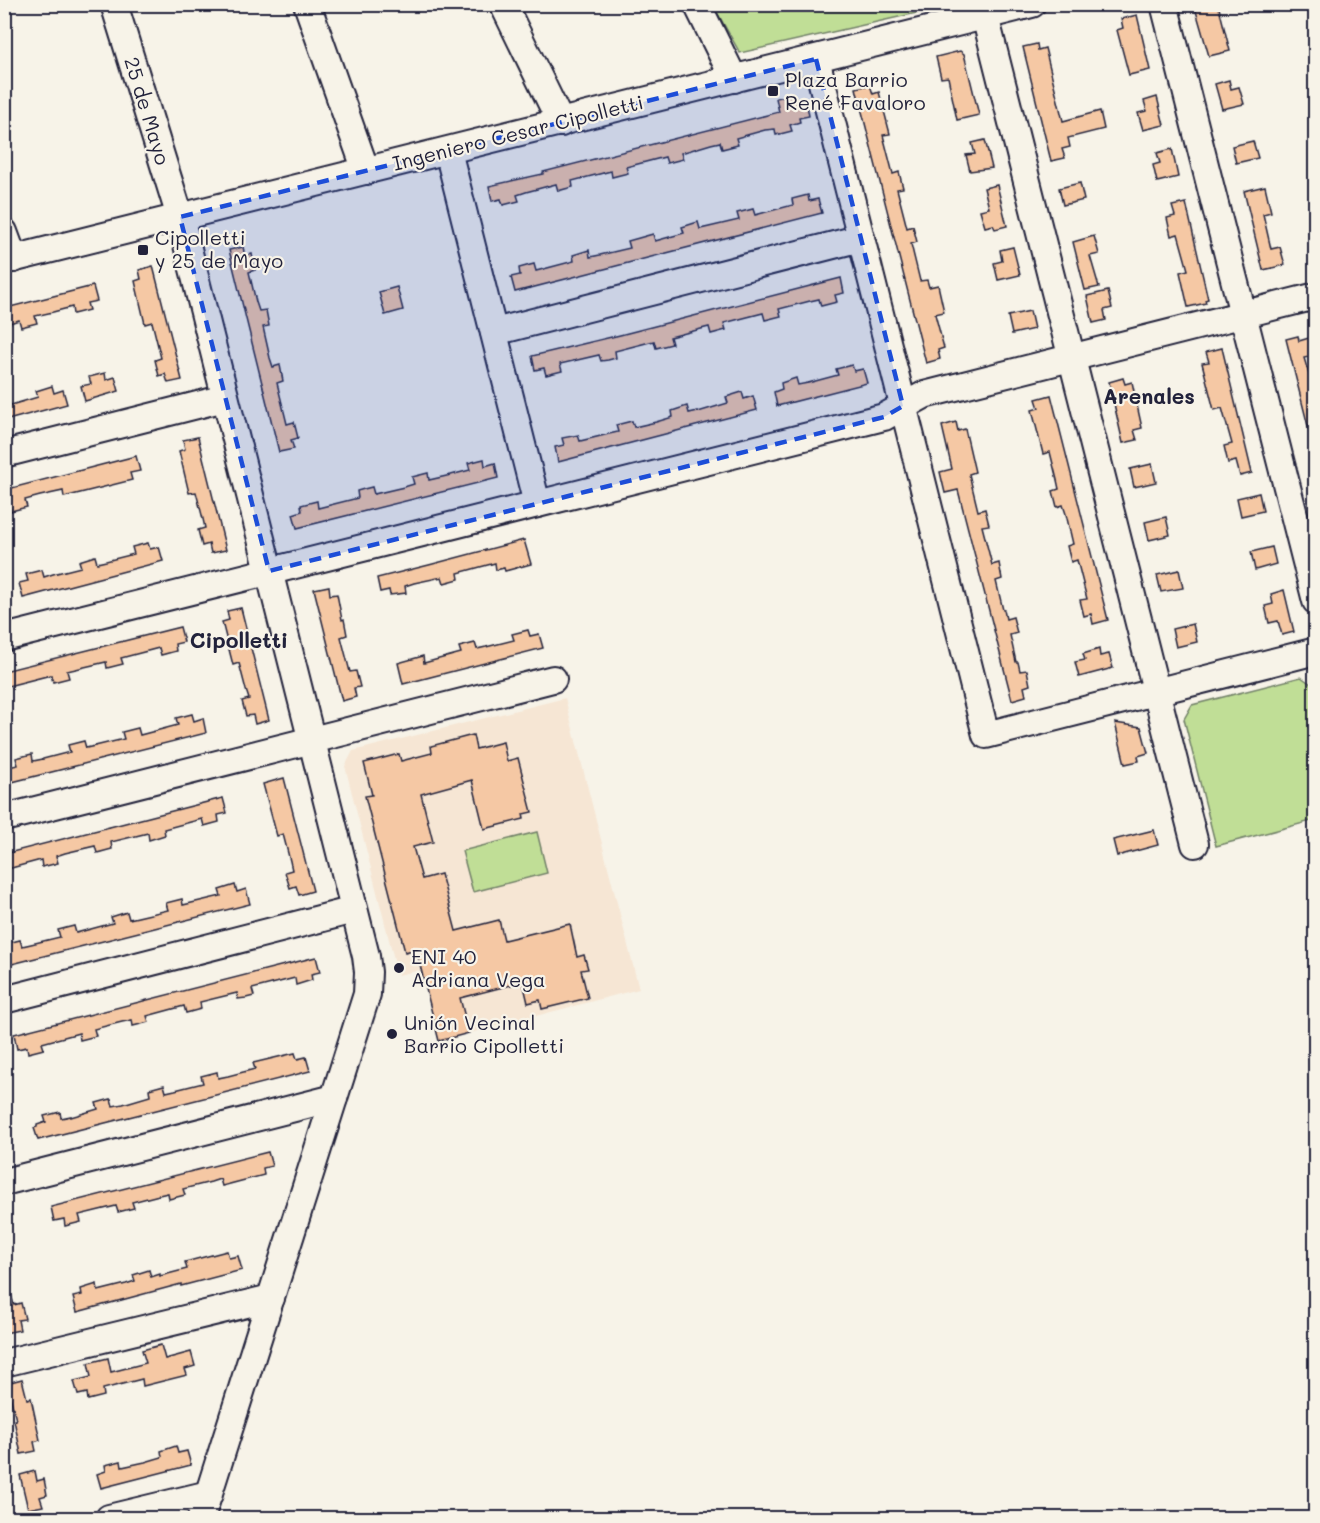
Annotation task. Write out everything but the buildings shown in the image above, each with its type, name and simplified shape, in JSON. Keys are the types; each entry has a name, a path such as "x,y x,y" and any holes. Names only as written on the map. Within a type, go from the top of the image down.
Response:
{"street":[{"name":"25 de Mayo","path":"114,4 180,218 366,956 368,972 368,991 201,1518"},
{"path":"308,4 366,171"},
{"path":"502,4 561,123"},
{"path":"697,4 734,79"},
{"name":"Ingeniero Cesar Cipolletti","path":"9,260 1032,4"},
{"path":"1164,4 1316,601"},
{"path":"985,16 1195,844"},
{"path":"816,59 986,735 1316,651"},
{"path":"447,151 537,504"},
{"path":"4,232 9,260"},
{"path":"494,332 861,238"},
{"path":"4,638 884,417 924,395 1316,296"},
{"path":"4,454 225,398"},
{"path":"4,818 553,679"},
{"path":"4,1000 354,910"},
{"path":"4,1182 334,1098"},
{"path":"4,1362 271,1298"},
{"path":"109,1518 209,1494"}],"highlighted area":[{"path":"816,59 903,406 884,417 269,571 180,217"}],"shaded area":[{"path":"565,698 639,989 439,1041 421,970 398,975 345,766 353,751"}],"green space":[{"path":"713,5 952,5 740,53"},
{"path":"1301,677 1315,687 1315,820 1216,846 1184,719 1192,705"},
{"path":"537,832 547,873 473,892 462,851"}],"place":[{"name":"Plaza Barrio René Favaloro","path":"773,91"},
{"name":"Cipolletti y 25 de Mayo","path":"143,250"},
{"name":"ENI 40 Adriana Vega","path":"399,968"},
{"name":"Unión Vecinal Barrio Cipolletti","path":"392,1034"}],"district":[{"name":"Arenales","path":"1149,397"},
{"name":"Cipolletti","path":"239,641"}]}
